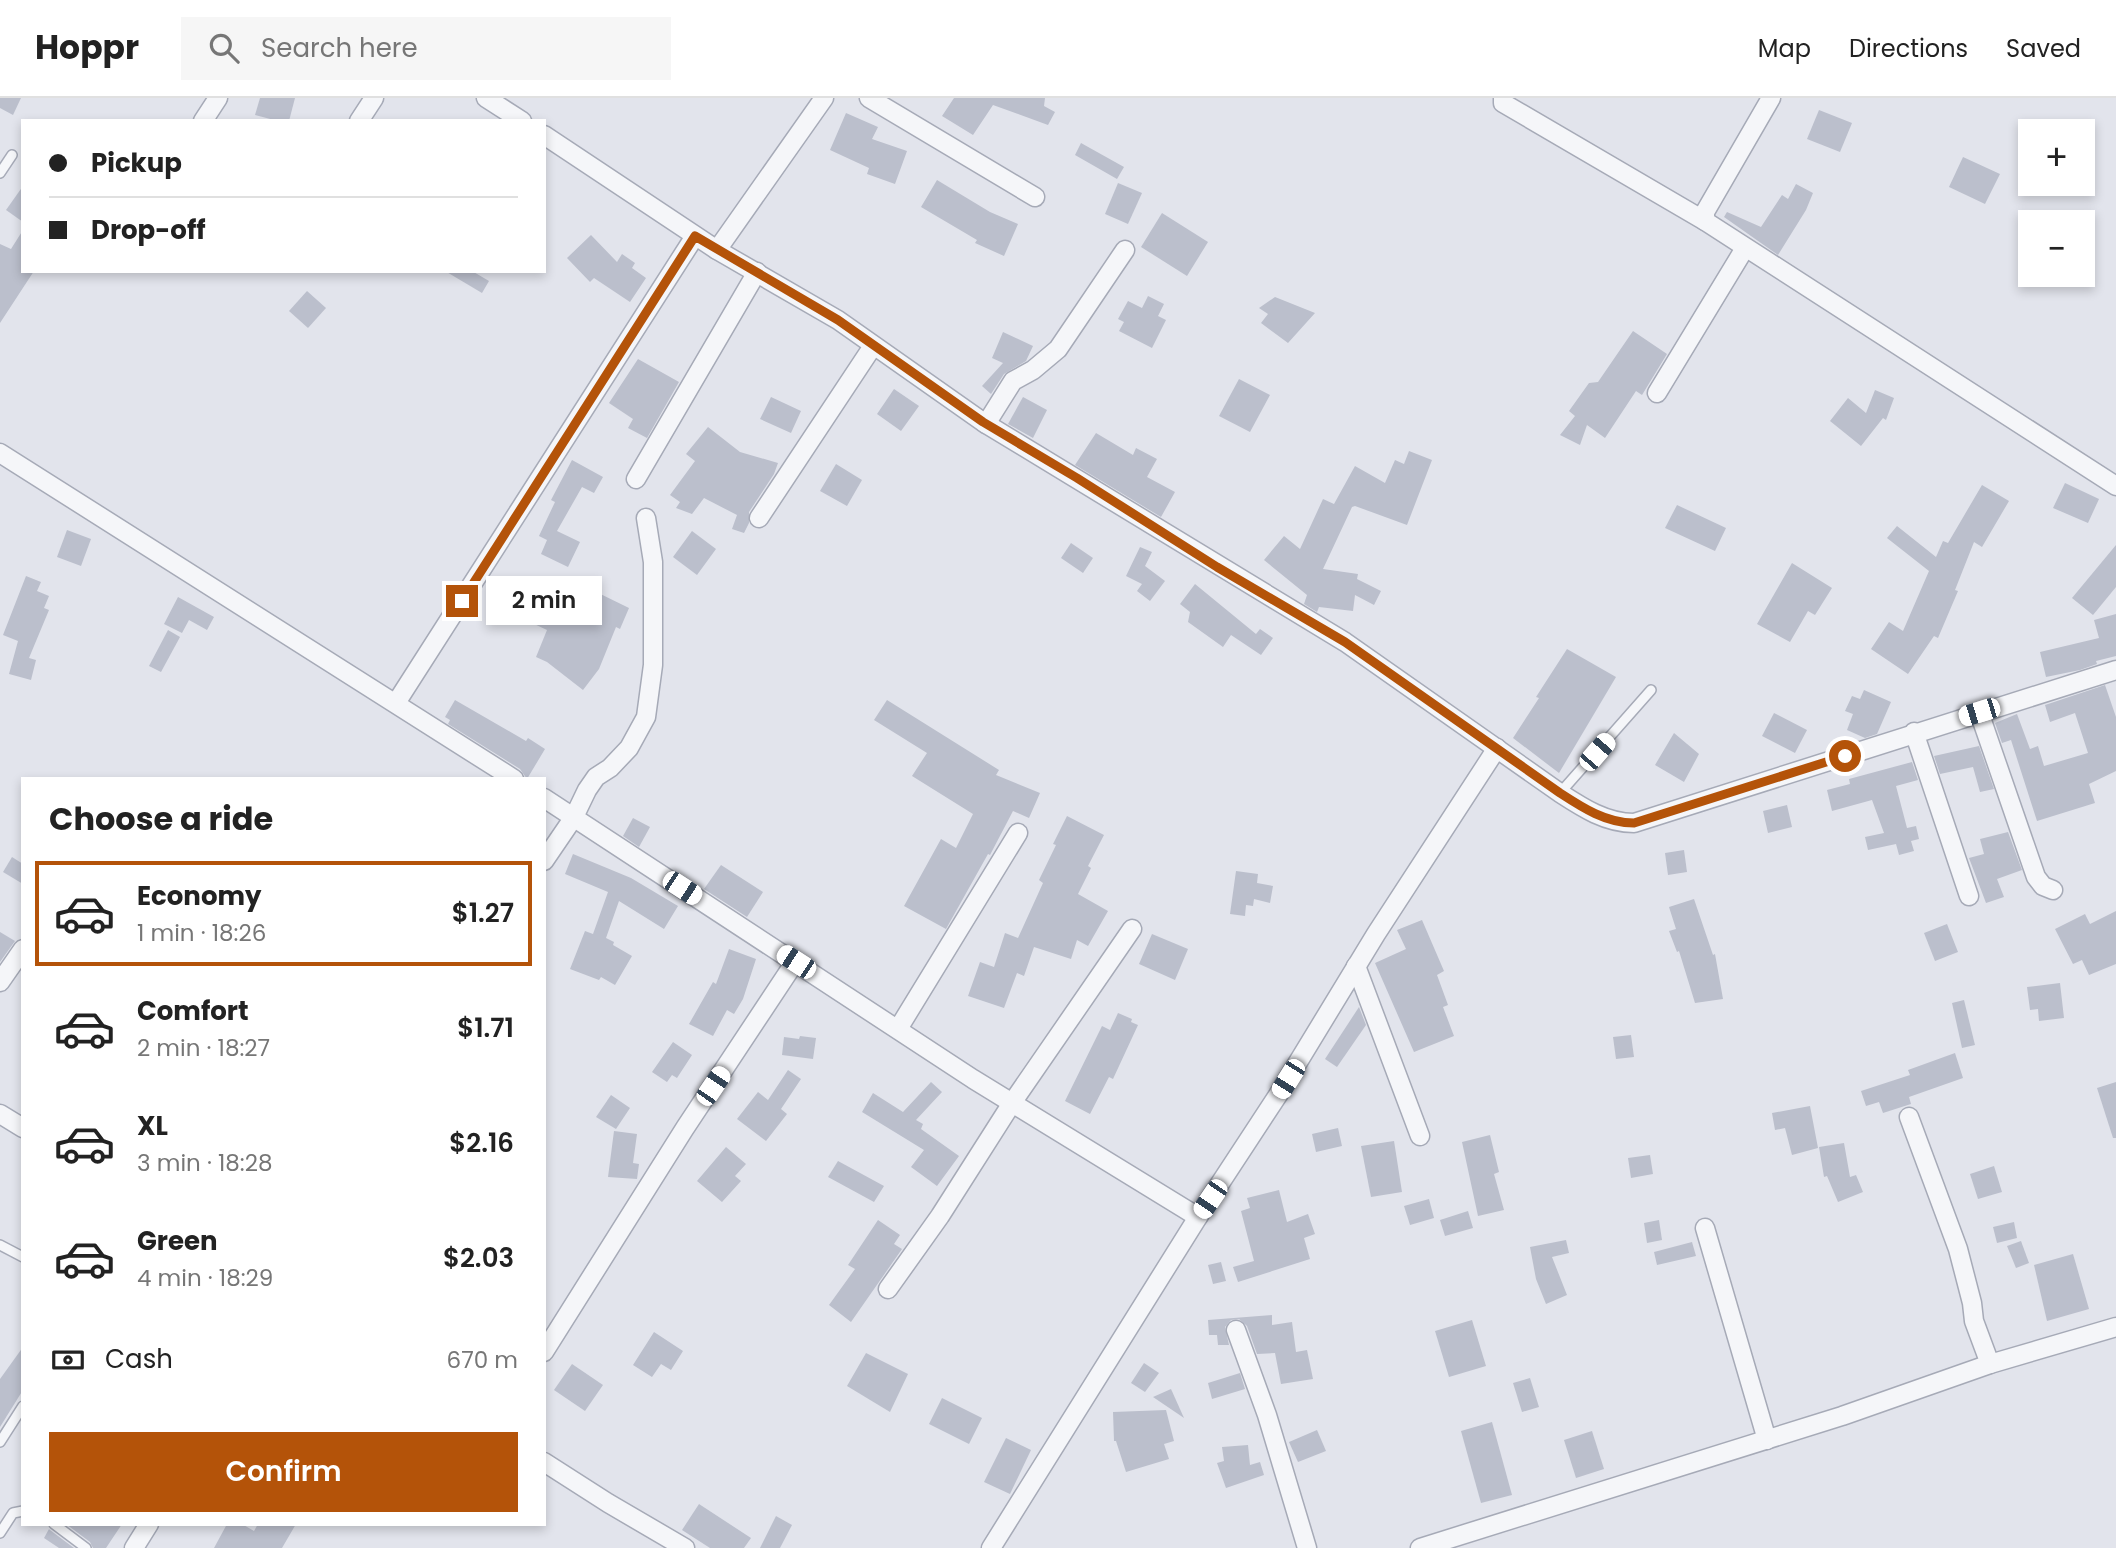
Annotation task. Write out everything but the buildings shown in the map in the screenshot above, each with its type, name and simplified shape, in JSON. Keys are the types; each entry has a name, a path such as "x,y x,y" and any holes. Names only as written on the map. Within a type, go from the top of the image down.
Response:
{"street":[{"path":"204,119 218,98"},
{"path":"360,119 374,98"},
{"path":"486,98 519,119"},
{"path":"717,250 824,98"},
{"path":"869,98 1035,197"},
{"path":"1503,98 1503,103 1705,221 2116,486"},
{"path":"1705,221 1705,212 1771,98"},
{"path":"546,136 717,250 838,320 986,424 1217,567 1345,642 1597,816 1622,823 1634,823 2116,670"},
{"path":"396,703 695,236"},
{"path":"1657,393 1745,248"},
{"path":"986,424 1013,381 1033,370 1058,349 1125,250"},
{"path":"636,479 757,272"},
{"path":"760,518 873,346"},
{"path":"0,453 511,777"},
{"path":"546,858 574,817 596,777 610,768 629,748 646,717 653,665 653,562 646,518"},
{"path":"1979,712 2036,877 2043,886 2053,890"},
{"path":"1914,732 1969,896"},
{"path":"991,1548 1198,1217 1271,1107 1356,966 1497,748"},
{"path":"546,799 1012,1103 1198,1217"},
{"path":"898,1029 1018,833"},
{"path":"888,1289 1132,929"},
{"path":"0,982 21,951"},
{"path":"546,1349 685,1128 796,962"},
{"path":"1356,966 1420,1136"},
{"path":"0,1114 21,1127"},
{"path":"1909,1117 1958,1249 1974,1321 1990,1364"},
{"path":"1705,1228 1767,1440"},
{"path":"1420,1548 1767,1440 1990,1364 2116,1327"},
{"path":"1236,1330 1267,1415 1307,1548"},
{"path":"546,1463 685,1548"},
{"path":"134,1548 148,1526"}],"lane":[{"path":"0,173 12,155"},
{"path":"1560,793 1651,690"},
{"path":"0,1245 21,1256"},
{"path":"0,1442 21,1409"},
{"path":"0,1533 13,1513 21,1511"},
{"path":"57,1526 86,1548"}],"route":[{"path":"462,601 695,236 838,320 983,422 1217,567 1345,642 1597,816 1622,823 1634,823 1845,756"}]}
